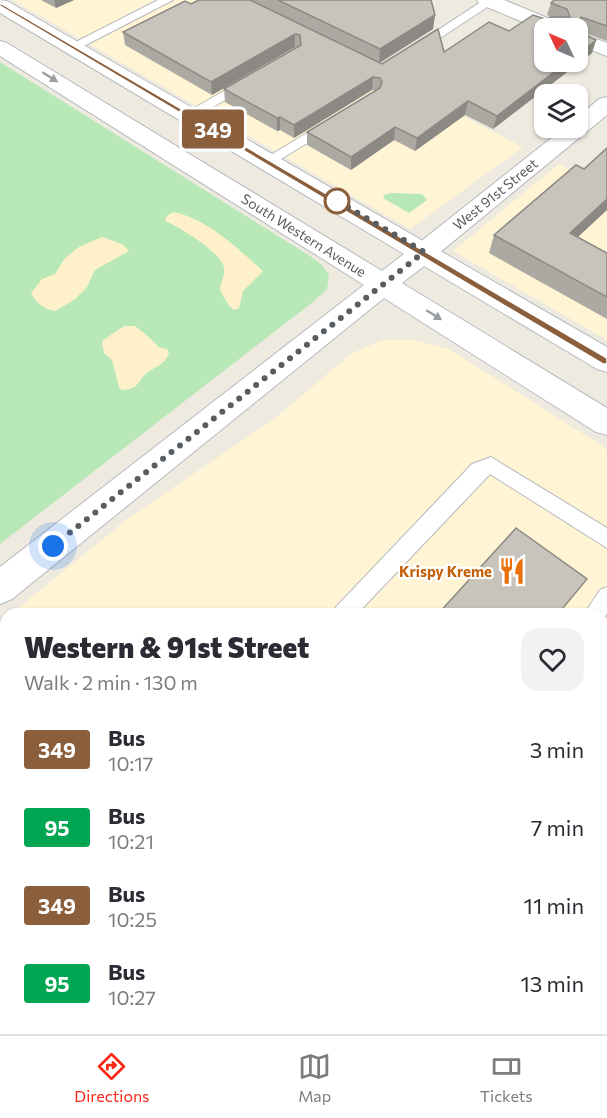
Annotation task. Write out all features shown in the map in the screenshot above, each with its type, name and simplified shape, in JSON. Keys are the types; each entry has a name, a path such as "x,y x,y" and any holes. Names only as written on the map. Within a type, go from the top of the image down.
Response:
{"main road":[{"path":"490,0 534,19"},
{"path":"0,5 607,361"},
{"path":"588,42 607,50"},
{"name":"South Western Avenue","path":"0,47 607,423"},
{"name":"West 91st Street","path":"0,588 607,104"}],"lane":[{"path":"72,46 167,0"},
{"path":"410,51 490,0"},
{"path":"189,115 257,75"},
{"path":"268,161 345,113"},
{"path":"349,608 479,471 491,465 607,539"}],"shaded area":[{"path":"13,0 236,0 523,147 410,229"},
{"path":"559,164 607,188 607,340 453,251"},
{"path":"382,340 413,340 449,349 607,449 607,608 18,608 130,517 274,419 351,354"}],"green space":[{"path":"0,62 310,256 322,265 329,275 327,289 313,302 0,544"},
{"path":"391,193 422,194 427,200 409,213 383,198 384,195"}],"sand":[{"path":"173,212 186,215 210,228 233,244 263,271 243,291 239,308 234,310 229,306 220,290 224,276 221,261 199,241 165,221 167,216"},
{"path":"102,237 122,244 129,251 95,270 87,287 74,300 55,311 38,302 31,293 42,279 55,274 65,258 79,247"},
{"path":"124,326 135,326 158,347 167,349 169,353 163,362 148,372 136,386 122,390 119,387 112,360 104,353 102,341"}],"building":[{"path":"199,0 250,0 382,64 438,29 444,52 489,22 509,31 533,15 542,18 534,18 534,72 554,72 538,84 534,84 534,87 497,116 468,101 417,138 395,127 351,157 307,132 380,88 382,82 380,78 373,77 294,125 224,89 301,45 300,35 295,34 211,82 123,32 185,1 191,4"},
{"path":"278,0 431,0 435,15 380,49"},
{"path":"554,0 607,0 607,26 581,17 549,18 570,17 567,9 551,3"},
{"path":"588,36 596,40 588,46"},
{"path":"607,148 607,199 570,233 607,253 607,297 494,235 576,165 584,169"},
{"name":"Krispy Kreme","path":"516,528 587,579 563,608 443,608"}],"bus line":[{"name":"349","path":"0,5 607,361"}],"place":[{"name":"Krispy Kreme","path":"512,571"}],"route":[{"path":"53,546 424,252 329,196 337,201"}]}
